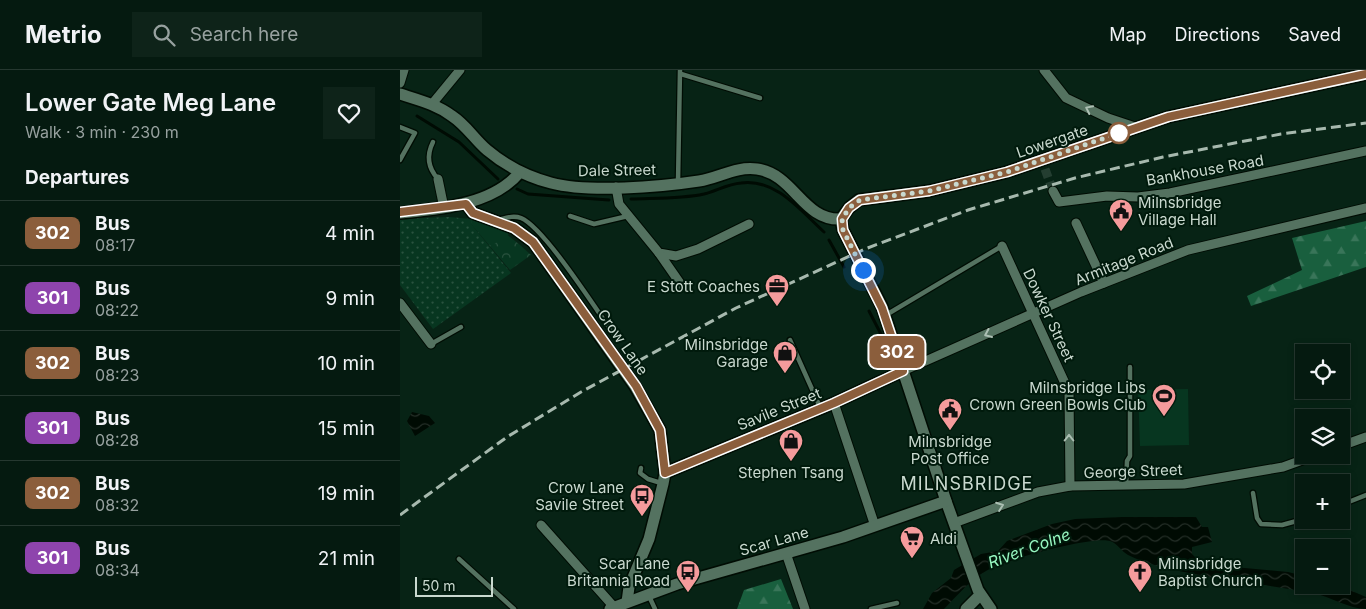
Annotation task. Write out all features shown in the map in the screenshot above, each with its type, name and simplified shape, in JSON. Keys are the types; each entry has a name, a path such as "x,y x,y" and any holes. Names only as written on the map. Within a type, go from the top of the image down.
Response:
{"street":[{"path":"400,83 404,70"},
{"path":"432,104 460,70"},
{"path":"1044,70 1066,98 1108,118 1135,127"},
{"name":"Lowergate","path":"842,219 849,208 860,200 929,191 1044,165 1135,127 1212,107 1366,74"},
{"name":"Dale Street","path":"400,94 432,104 453,116 488,151 520,172 552,183 584,188 678,183 708,179 737,169 757,168 776,174 822,217 842,219"},
{"name":"Bankhouse Road","path":"1053,191 1058,202 1108,196 1170,193 1366,151"},
{"path":"400,212 466,204 511,183 520,172"},
{"path":"438,179 444,208"},
{"path":"616,187 620,204 659,253 682,286"},
{"name":"Crow Lane","path":"466,204 473,213 514,228 533,242 636,386 660,430 664,478 649,538 629,587 627,602"},
{"name":"Armitage Road","path":"903,371 1104,283 1188,250 1366,208"},
{"path":"842,219 843,230 885,316 946,501 979,593 991,609"},
{"path":"1076,223 1104,283"},
{"path":"659,253 676,256 698,249 749,224"},
{"name":"Dowker Street","path":"1002,246 1069,392 1070,486"},
{"path":"400,303 431,344"},
{"name":"Savile Street","path":"664,478 903,371"},
{"path":"834,403 875,526"},
{"path":"1350,443 1366,437"},
{"name":"George Street","path":"954,523 1038,492 1070,486 1184,484 1232,477 1283,467 1295,463"},
{"name":"Scar Lane","path":"612,608 648,594 875,526 946,501"},
{"path":"541,525 612,608"},
{"path":"786,553 805,609"},
{"path":"966,609 979,593"}],"lane":[{"path":"678,183 680,72 760,98"},
{"path":"400,127 415,133 400,160"},
{"path":"433,142 428,158 432,172 438,179"},
{"path":"570,216 586,223 594,224 629,215"},
{"path":"496,221 510,216 520,218 540,233 617,339"},
{"path":"885,316 1002,246"},
{"path":"431,344 460,328"},
{"path":"790,340 820,408"},
{"path":"1126,486 1127,461 1130,456 1130,367"},
{"path":"641,468 640,473 643,477 664,478"},
{"path":"1252,493 1257,518 1262,524 1282,524 1295,521"},
{"path":"1350,501 1366,495"},
{"path":"458,559 514,609"},
{"path":"648,594 655,609"},
{"path":"871,609 897,603"}],"green space":[{"path":"449,217 471,219 472,225 511,273 433,329 400,285 400,219"},
{"path":"471,219 504,232 531,255 510,270 472,225"},
{"path":"471,219 491,224 509,234 491,246 472,225"},
{"path":"1366,221 1366,267 1251,306 1247,296 1302,270 1292,238"},
{"name":"Milnsbridge Libs Crown Green Bowls Club","path":"1188,389 1189,445 1140,446 1138,390"},
{"path":"781,579 793,609 737,609 744,590"}],"water":[{"path":"412,412 429,416 435,423 415,436 407,421"},
{"name":"River Colne","path":"1196,517 1202,527 1208,527 1212,542 1192,547 1192,554 1202,564 1295,574 1295,590 1166,568 1128,555 1110,541 1100,540 1067,545 996,566 986,571 964,588 944,609 923,609 932,593 951,578 954,570 981,554 998,551 1007,541 1052,524 1075,519"},
{"path":"1350,590 1366,597 1366,609 1353,607 1316,594 1350,594"}],"waterway":[{"path":"417,116 459,142 498,179"},
{"path":"631,199 695,196 736,184 754,183 777,191 797,206 824,232"},
{"path":"517,189 528,194 609,200"},
{"path":"829,240 844,267"},
{"path":"869,311 885,342 888,344"}],"tunnel":[{"path":"1045,169 1053,191"}],"railway":[{"path":"400,515 507,437 581,392 736,308 865,249 968,210 1075,178 1163,157 1281,134 1366,123"}],"bus line":[{"name":"302","path":"400,212 466,204 473,213 514,228 533,242 636,386 660,430 665,473 834,403 903,371 882,308 843,230 842,219 849,208 860,200 929,191 1007,172 1168,117 1366,74"}],"place":[{"name":"Milnsbridge Village Hall","path":"1121,232"},
{"name":"E Stott Coaches","path":"777,307"},
{"name":"Milnsbridge Garage","path":"785,374"},
{"name":"Milnsbridge Libs Crown Green Bowls Club","path":"1164,417"},
{"name":"Milnsbridge Post Office","path":"950,431"},
{"name":"Stephen Tsang","path":"791,462"},
{"name":"Crow Lane Savile Street","path":"642,517"},
{"name":"Aldi","path":"912,559"},
{"name":"Scar Lane Britannia Road","path":"688,593"},
{"name":"Milnsbridge Baptist Church","path":"1140,593"}],"district":[{"name":"MILNSBRIDGE","path":"967,483"}],"route":[{"path":"863,270 843,230 842,219 849,208 860,200 929,191 1007,172 1119,133"}]}
